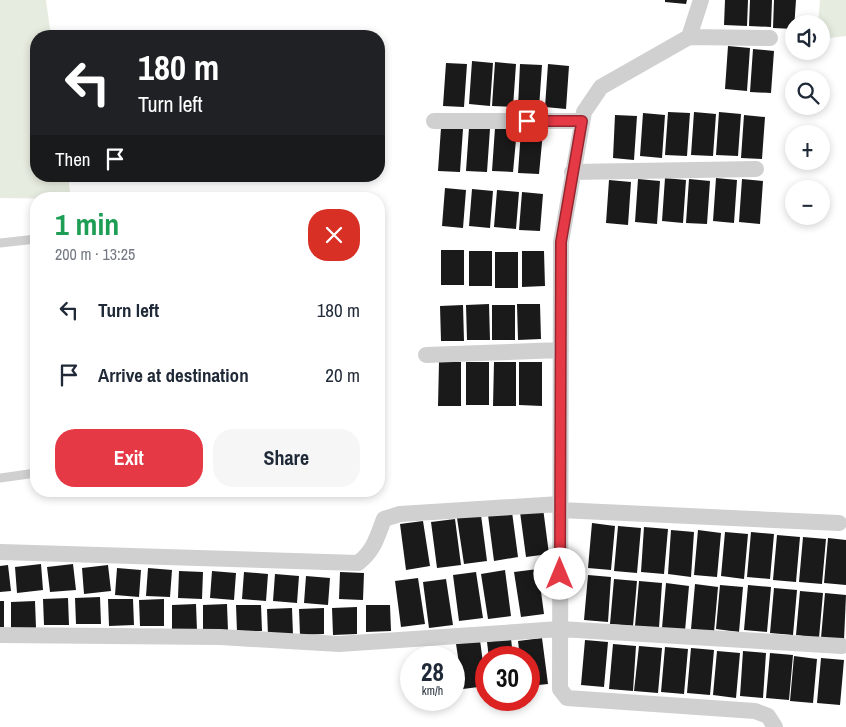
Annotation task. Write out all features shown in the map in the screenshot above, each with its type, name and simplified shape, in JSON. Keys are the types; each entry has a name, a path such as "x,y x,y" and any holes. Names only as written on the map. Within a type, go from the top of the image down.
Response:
{"street":[{"path":"689,37 700,0"},
{"path":"770,38 689,37 600,87 584,112 561,242 560,689 567,698 755,711 768,716 776,727"},
{"path":"434,121 582,121"},
{"path":"572,172 756,169"},
{"path":"426,355 561,350"},
{"path":"0,552 358,563 375,546 384,519 400,514 560,507 839,524"},
{"path":"0,635 220,637 339,644 560,629 842,646"}],"lane":[{"path":"0,243 30,240"},
{"path":"0,478 30,474"}],"shaded area":[{"path":"0,0 46,0 50,30 30,30 30,182 69,182 70,192 30,192 30,198 0,198"},
{"path":"820,0 846,0 846,36 830,38 830,15 819,15"}],"building":[{"path":"665,0 687,0 686,4 665,2"},
{"path":"725,0 748,0 747,26 724,25"},
{"path":"750,0 772,0 771,27 749,26"},
{"path":"774,0 796,0 795,15 785,15 785,29 773,28"},
{"path":"728,46 750,48 747,91 725,89"},
{"path":"753,49 774,51 771,93 750,92"},
{"path":"472,61 493,63 490,106 469,104"},
{"path":"495,62 516,64 513,107 492,106"},
{"path":"446,63 467,64 464,107 443,106"},
{"path":"520,64 542,65 539,108 518,107"},
{"path":"548,64 569,66 566,109 545,107"},
{"path":"668,112 690,113 687,156 665,155"},
{"path":"694,112 716,114 713,156 691,155"},
{"path":"719,112 741,114 738,156 716,155"},
{"path":"643,113 665,115 662,158 640,156"},
{"path":"615,115 637,116 634,160 613,158"},
{"path":"744,115 765,117 762,159 741,158"},
{"path":"441,128 463,129 460,172 438,171"},
{"path":"469,128 490,129 487,172 466,171"},
{"path":"495,128 517,129 513,172 492,171"},
{"path":"521,130 543,132 539,174 518,173"},
{"path":"665,178 686,180 683,223 662,221"},
{"path":"716,178 737,180 734,223 713,221"},
{"path":"638,179 660,181 657,224 635,222"},
{"path":"689,179 710,181 707,224 686,223"},
{"path":"742,179 763,181 760,224 739,222"},
{"path":"609,180 631,182 628,225 606,223"},
{"path":"445,188 466,190 463,228 442,226"},
{"path":"472,189 493,191 490,228 469,226"},
{"path":"497,190 519,192 516,229 494,227"},
{"path":"522,192 543,194 540,231 519,230"},
{"path":"441,250 464,250 464,285 441,285"},
{"path":"469,251 492,251 492,286 469,286"},
{"path":"522,251 544,251 545,286 522,287"},
{"path":"495,252 518,252 518,288 495,288"},
{"path":"489,304 490,340 467,340 466,305"},
{"path":"517,304 540,304 541,339 518,340"},
{"path":"463,305 464,341 441,341 440,306"},
{"path":"492,305 515,305 515,340 492,340"},
{"path":"439,362 461,362 461,406 438,406"},
{"path":"466,362 489,362 489,405 466,405"},
{"path":"494,362 516,362 516,406 493,406"},
{"path":"519,362 542,362 542,406 519,405"},
{"path":"543,508 549,554 526,557 520,512"},
{"path":"512,512 518,557 494,561 488,515"},
{"path":"481,515 487,561 464,564 457,518"},
{"path":"455,519 461,565 437,568 431,522"},
{"path":"423,521 430,566 406,570 400,524"},
{"path":"592,523 615,526 611,570 588,568"},
{"path":"618,526 641,528 637,573 614,571"},
{"path":"644,527 668,529 664,574 641,572"},
{"path":"671,530 694,532 691,577 668,574"},
{"path":"698,530 721,533 717,577 694,575"},
{"path":"725,532 748,534 744,579 721,576"},
{"path":"751,532 774,534 770,579 747,577"},
{"path":"777,535 800,537 796,582 773,580"},
{"path":"803,537 826,539 822,584 799,582"},
{"path":"828,538 846,540 846,585 824,583"},
{"path":"41,564 43,590 17,593 15,567"},
{"path":"73,564 76,590 50,592 47,567"},
{"path":"8,565 11,591 0,592 0,566"},
{"path":"108,565 111,591 84,594 82,568"},
{"path":"117,568 141,570 139,597 115,595"},
{"path":"148,568 172,570 170,597 146,596"},
{"path":"538,569 544,614 521,617 514,572"},
{"path":"505,570 511,616 488,619 481,574"},
{"path":"179,571 203,572 202,599 178,598"},
{"path":"212,571 236,573 234,600 210,598"},
{"path":"244,572 268,574 266,601 242,599"},
{"path":"340,572 364,573 363,600 339,599"},
{"path":"476,572 483,618 459,621 453,575"},
{"path":"275,574 299,576 297,603 273,601"},
{"path":"588,575 611,577 608,622 584,620"},
{"path":"306,576 330,578 328,605 304,603"},
{"path":"418,578 425,624 401,627 395,581"},
{"path":"446,579 453,625 429,628 423,582"},
{"path":"614,579 637,581 633,626 610,624"},
{"path":"639,581 662,583 659,628 635,626"},
{"path":"666,583 689,586 685,631 662,628"},
{"path":"695,584 718,587 714,632 691,629"},
{"path":"720,585 743,587 739,632 716,629"},
{"path":"748,585 771,587 767,632 744,630"},
{"path":"774,588 797,590 793,635 770,633"},
{"path":"800,591 823,593 819,638 796,635"},
{"path":"825,593 846,595 844,640 821,638"},
{"path":"100,597 101,624 76,624 75,598"},
{"path":"68,598 69,625 44,625 43,599"},
{"path":"108,599 133,599 134,625 109,626"},
{"path":"164,599 164,626 140,626 139,600"},
{"path":"0,601 4,601 4,627 0,627"},
{"path":"35,601 36,628 11,628 11,602"},
{"path":"196,604 197,631 172,632 172,605"},
{"path":"227,604 228,631 203,632 203,605"},
{"path":"236,605 261,605 262,631 237,632"},
{"path":"366,605 390,605 391,631 366,632"},
{"path":"357,607 357,634 333,635 332,608"},
{"path":"292,608 293,635 268,636 267,609"},
{"path":"324,608 324,634 300,635 299,609"},
{"path":"511,638 512,646 488,646 487,642"},
{"path":"542,638 548,684 540,685 540,646 519,646 518,641"},
{"path":"480,640 481,646 475,646 475,687 465,689 465,646 456,646 456,644"},
{"path":"585,640 608,642 604,687 581,685"},
{"path":"613,644 636,646 633,691 609,689"},
{"path":"639,646 662,648 658,693 634,691"},
{"path":"665,647 688,649 684,694 661,692"},
{"path":"691,648 714,650 710,695 687,693"},
{"path":"717,651 740,653 736,698 713,695"},
{"path":"743,651 766,653 763,698 740,696"},
{"path":"770,653 793,655 789,700 766,698"},
{"path":"794,656 817,659 813,703 790,701"},
{"path":"821,658 844,660 840,705 817,703"}],"route":[{"path":"527,121 582,121 561,242 560,574"}]}
